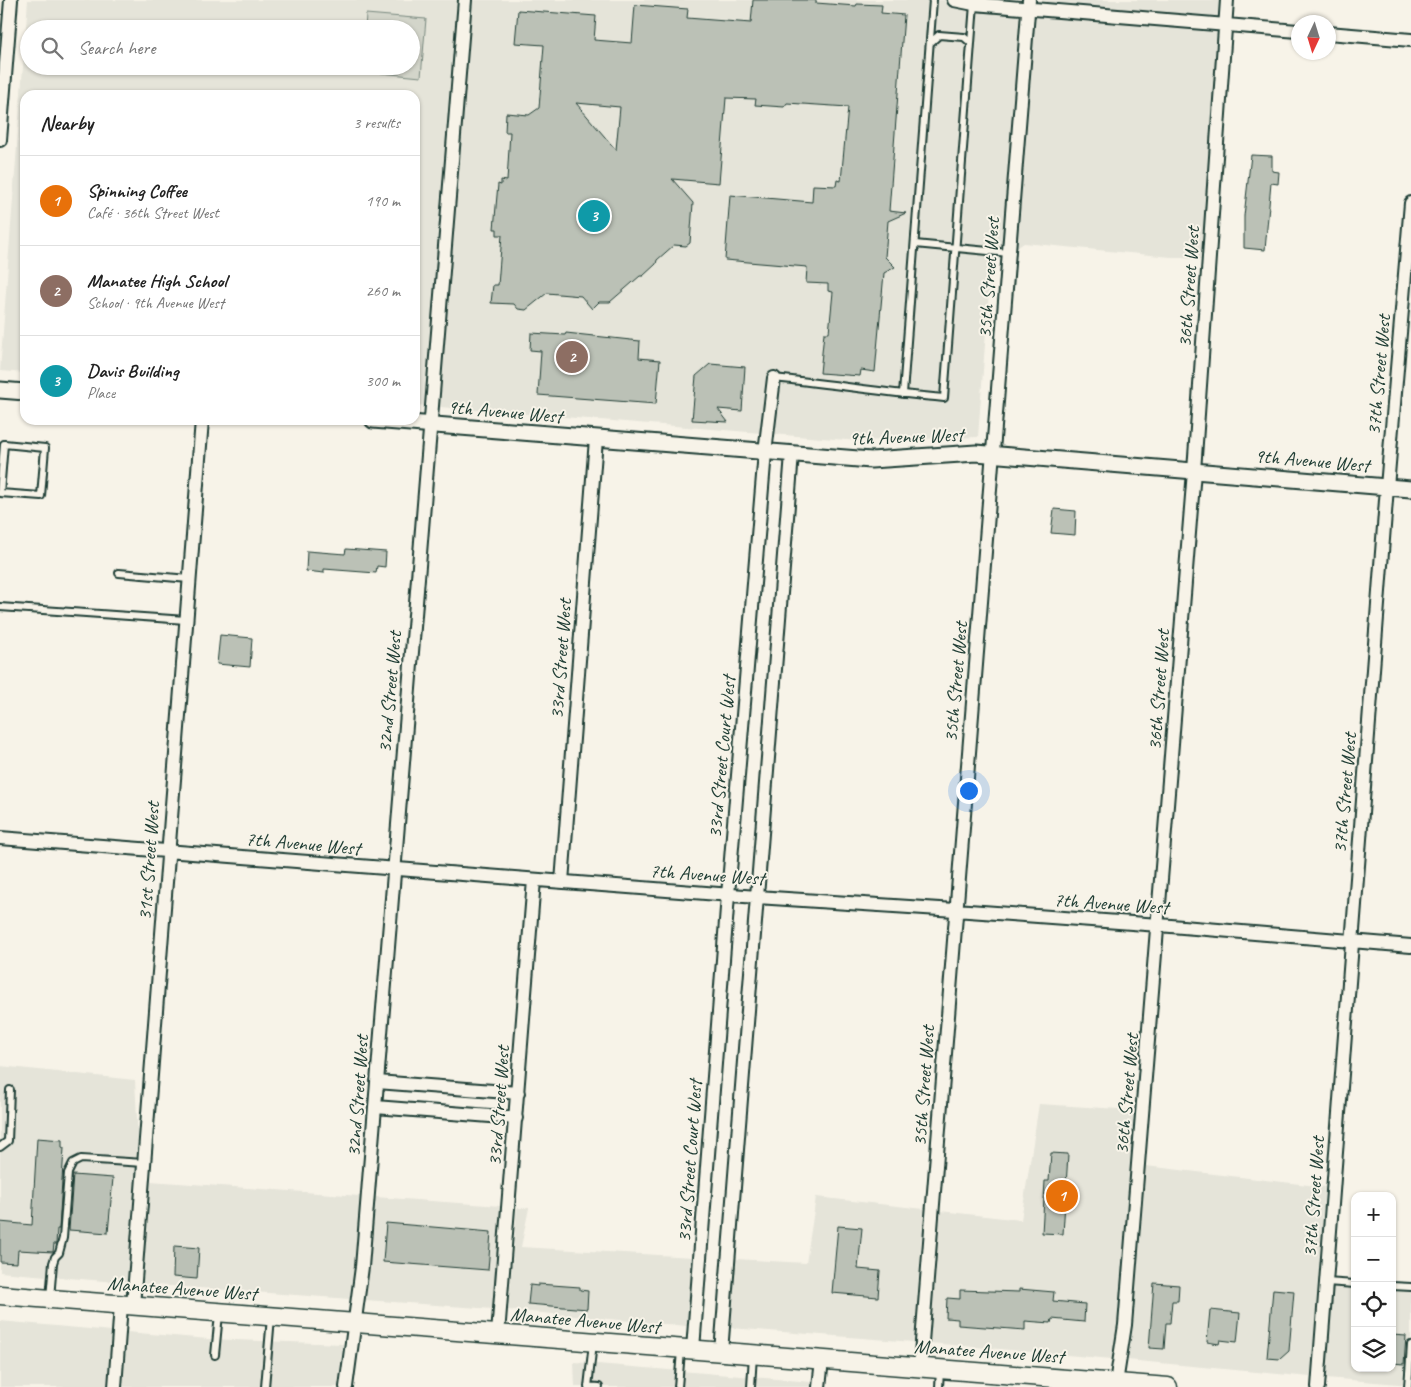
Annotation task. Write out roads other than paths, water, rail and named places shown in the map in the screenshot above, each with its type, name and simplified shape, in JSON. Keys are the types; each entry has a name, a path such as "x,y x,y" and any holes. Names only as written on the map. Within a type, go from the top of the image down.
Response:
{"main road":[{"name":"Manatee Avenue West","path":"0,1295 920,1367 1045,1382 1116,1383 1168,1387"}],"street":[{"path":"0,140 11,0"},
{"name":"32nd Street West","path":"346,1387 362,1266 465,0"},
{"path":"954,0 974,4 1028,4 1291,30"},
{"name":"36th Street West","path":"1116,1383 1125,1325 1159,925 1194,471 1227,0"},
{"name":"35th Street West","path":"920,1367 1028,4"},
{"path":"1336,35 1411,40"},
{"name":"37th Street West","path":"1318,1387 1387,487 1411,203"},
{"name":"33rd Street Court West","path":"687,1349 728,895 765,452 774,378"},
{"path":"0,390 20,392"},
{"name":"9th Avenue West","path":"420,424 871,460 955,454 993,454 1411,489"},
{"name":"31st Street West","path":"115,1387 144,1163 202,425"},
{"name":"33rd Street West","path":"562,882 596,438"},
{"path":"721,1352 792,454"},
{"name":"7th Avenue West","path":"0,838 757,898 955,910 1411,946"},
{"name":"33rd Street West","path":"498,1334 534,880"},
{"path":"377,1082 518,1093"},
{"path":"375,1107 516,1118"},
{"path":"819,1387 822,1360"}],"lane":[{"path":"903,394 933,0"},
{"path":"774,378 944,398 974,4"},
{"path":"930,44 939,35 964,37 971,43"},
{"path":"915,244 1009,252"},
{"path":"4,444 45,448 41,496 0,493 4,444"},
{"path":"119,573 189,579"},
{"path":"0,607 186,620"},
{"path":"0,1147 8,1141 10,1090"},
{"path":"50,1299 53,1263 61,1247 68,1173 73,1163 81,1159 144,1163"},
{"path":"1326,1282 1351,1284"},
{"path":"1396,1286 1411,1287"},
{"path":"215,1354 219,1312"},
{"path":"265,1387 271,1316"},
{"path":"593,1341 588,1387 599,1387"},
{"path":"1408,1387 1411,1345"},
{"path":"678,1387 687,1349"},
{"path":"751,1387 753,1354"},
{"path":"939,1387 940,1369"}],"place":[{"name":"Davis Building","path":"594,216"},
{"name":"Manatee High School","path":"572,357"},
{"name":"Spinning Coffee","path":"1062,1196"}]}
